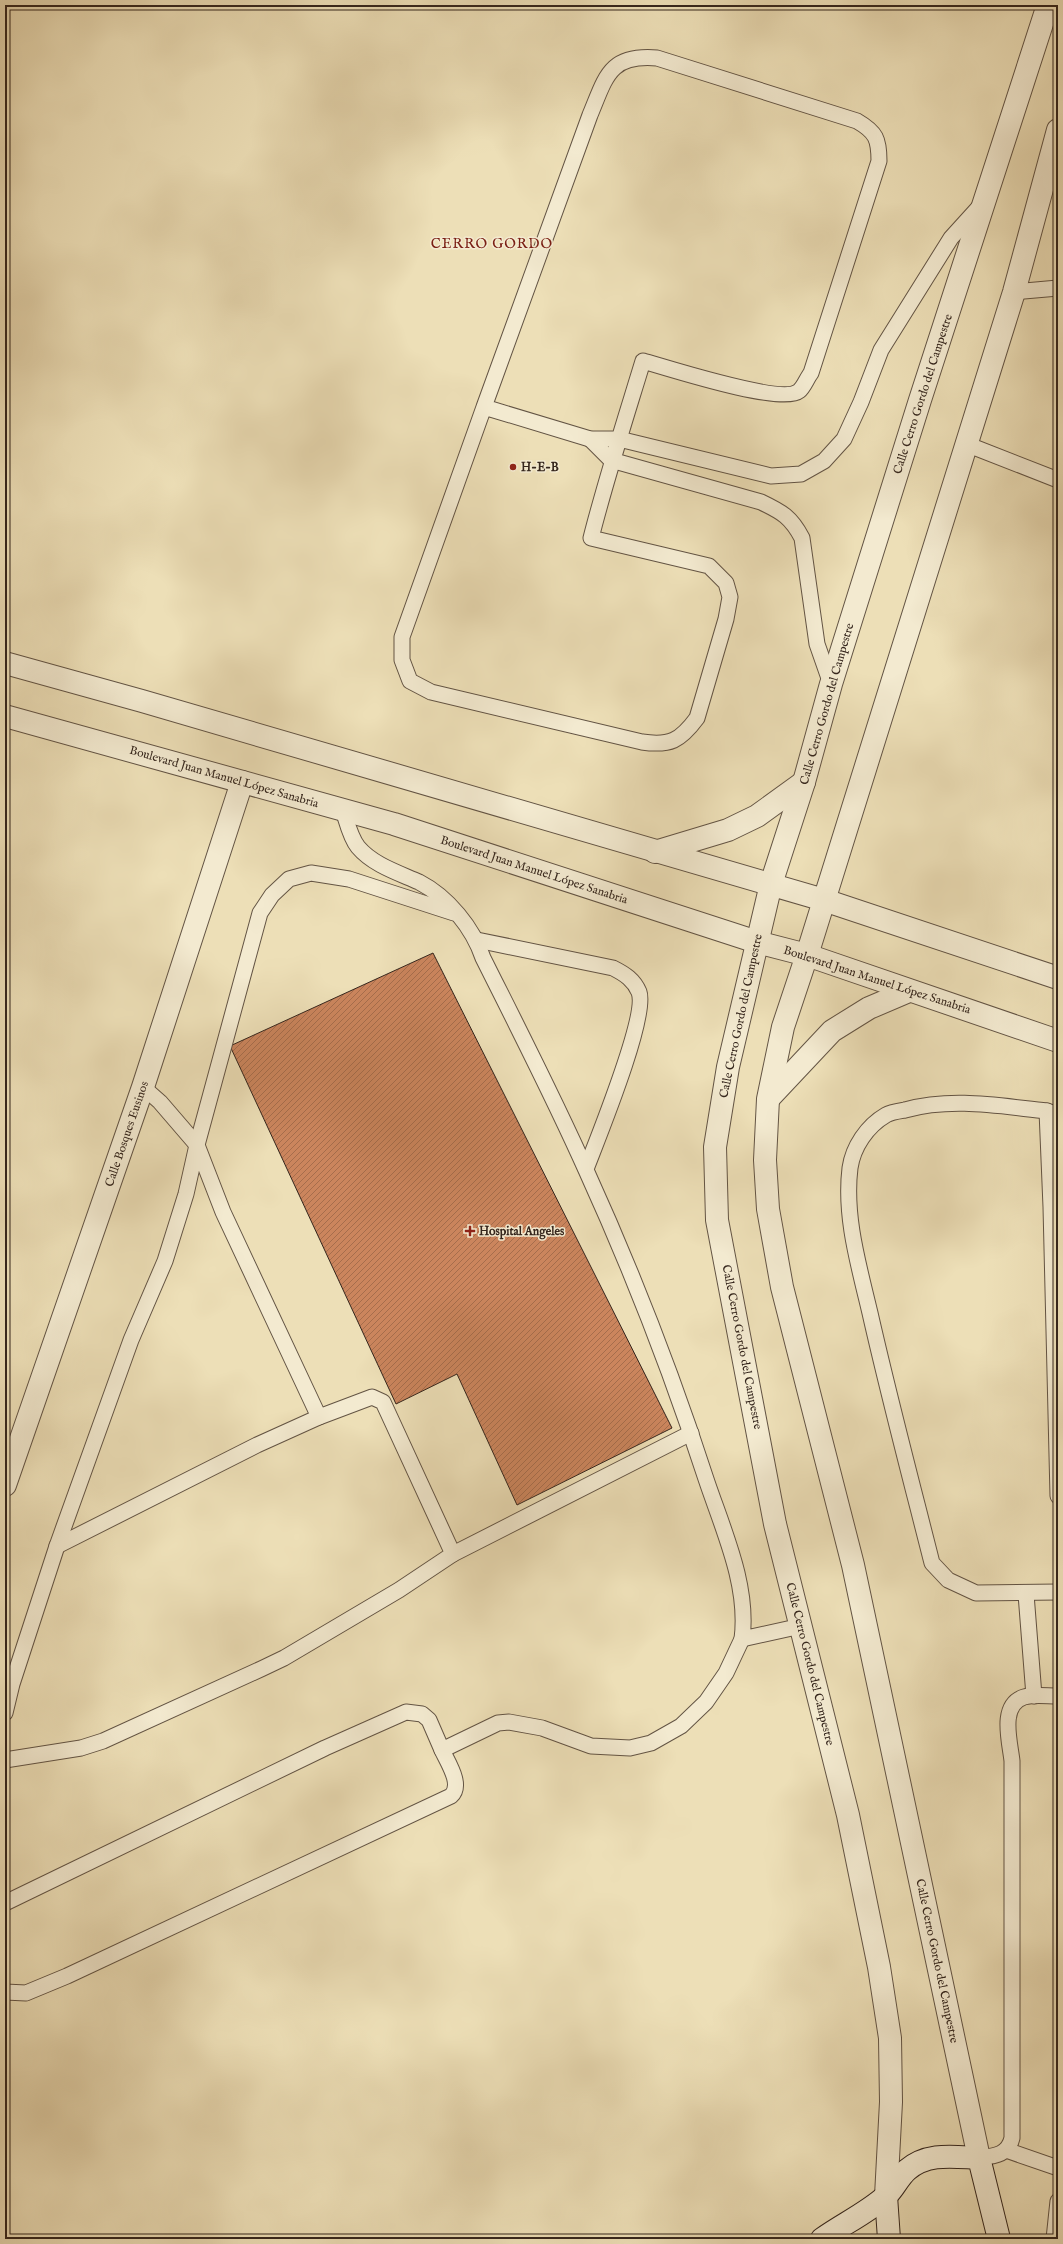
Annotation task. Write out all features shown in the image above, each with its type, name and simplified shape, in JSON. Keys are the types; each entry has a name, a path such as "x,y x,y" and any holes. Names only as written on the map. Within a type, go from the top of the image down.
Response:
{"street":[{"name":"Calle Cerro Gordo del Campestre","path":"889,2239 886,2196 891,2102 890,2038 879,1967 848,1815 775,1524 717,1220 715,1147 728,1067 772,884 804,782 831,684 1048,5"},
{"name":"Calle Cerro Gordo del Campestre","path":"998,2239 979,2158 853,1565 782,1287 768,1209 765,1160 768,1099 783,1027 808,955 1014,292 1058,133"},
{"path":"5,663 150,703 655,852 772,884 1058,978"},
{"name":"Boulevard Juan Manuel López Sanabria","path":"5,716 394,824 757,942 808,955 1058,1041"},
{"name":"Calle Bosques Eusinos","path":"5,1485 143,1088 242,782"},
{"path":"655,852 728,830 757,816 804,782"},
{"path":"768,1099 806,1056 832,1032 869,1008 909,991"},
{"path":"822,2239 886,2196 907,2170 928,2158 942,2156 979,2158"}],"lane":[{"path":"642,56 657,58 857,121 871,129 879,147 879,161 810,373 799,391 787,396 765,394 643,361 620,439 611,460 590,538 709,566 726,583 730,597 726,619 697,718 688,730 674,740 661,744 642,742 431,692 410,681 402,660 402,637 484,407 593,108 608,73 623,61 642,56"},
{"path":"484,407 590,439 620,439 771,476 801,474 824,461 844,439 862,402 881,350 951,238 986,198"},
{"path":"1014,292 1058,288"},
{"path":"590,439 611,460 761,502 780,511 794,523 802,538 817,644 831,684"},
{"path":"966,444 1058,480"},
{"path":"343,810 349,829 358,847 384,866 421,884 458,915 477,940 483,958 586,1169 638,1289 691,1433 738,1578 743,1606 742,1639 726,1673 706,1702 681,1726 651,1743 630,1748 591,1746 542,1728 510,1722 498,1723 442,1750"},
{"path":"5,1713 12,1684 57,1546 131,1340 165,1261 186,1194 197,1144 260,913 272,895 289,879 311,873 349,879 458,915"},
{"path":"477,940 613,968 628,976 639,993 633,1040 586,1169"},
{"path":"143,1088 160,1102 197,1144 224,1212 319,1417"},
{"path":"1058,1496 1051,1207 1052,1113 962,1102 914,1107 887,1114 868,1129 854,1151 850,1168 849,1210 857,1257 890,1401 932,1563 948,1580 976,1593 1026,1594 1058,1592"},
{"path":"57,1546 257,1445 319,1417 372,1396 382,1402 453,1554"},
{"path":"5,1760 75,1750 103,1741 261,1669 284,1658 399,1590 453,1554 691,1433"},
{"path":"1026,1594 1034,1696"},
{"path":"742,1639 801,1626"},
{"path":"979,2158 995,2156 1006,2150 1010,2146 1012,2138 1012,1761 1008,1720 1012,1706 1016,1701 1034,1696 1058,1696"},
{"path":"5,1903 325,1748 406,1712 422,1714 429,1720 457,1785 455,1792 451,1796 67,1976 26,1993 5,1992"},
{"path":"1006,2150 1058,2168"},
{"path":"1054,2239 1058,2201"}],"building":[{"path":"433,953 672,1428 517,1505 457,1374 396,1404 230,1046"}],"place":[{"name":"H-E-B","path":"513,467"},
{"name":"Hospital Angeles","path":"470,1231"}],"district":[{"name":"CERRO GORDO","path":"492,244"}]}
